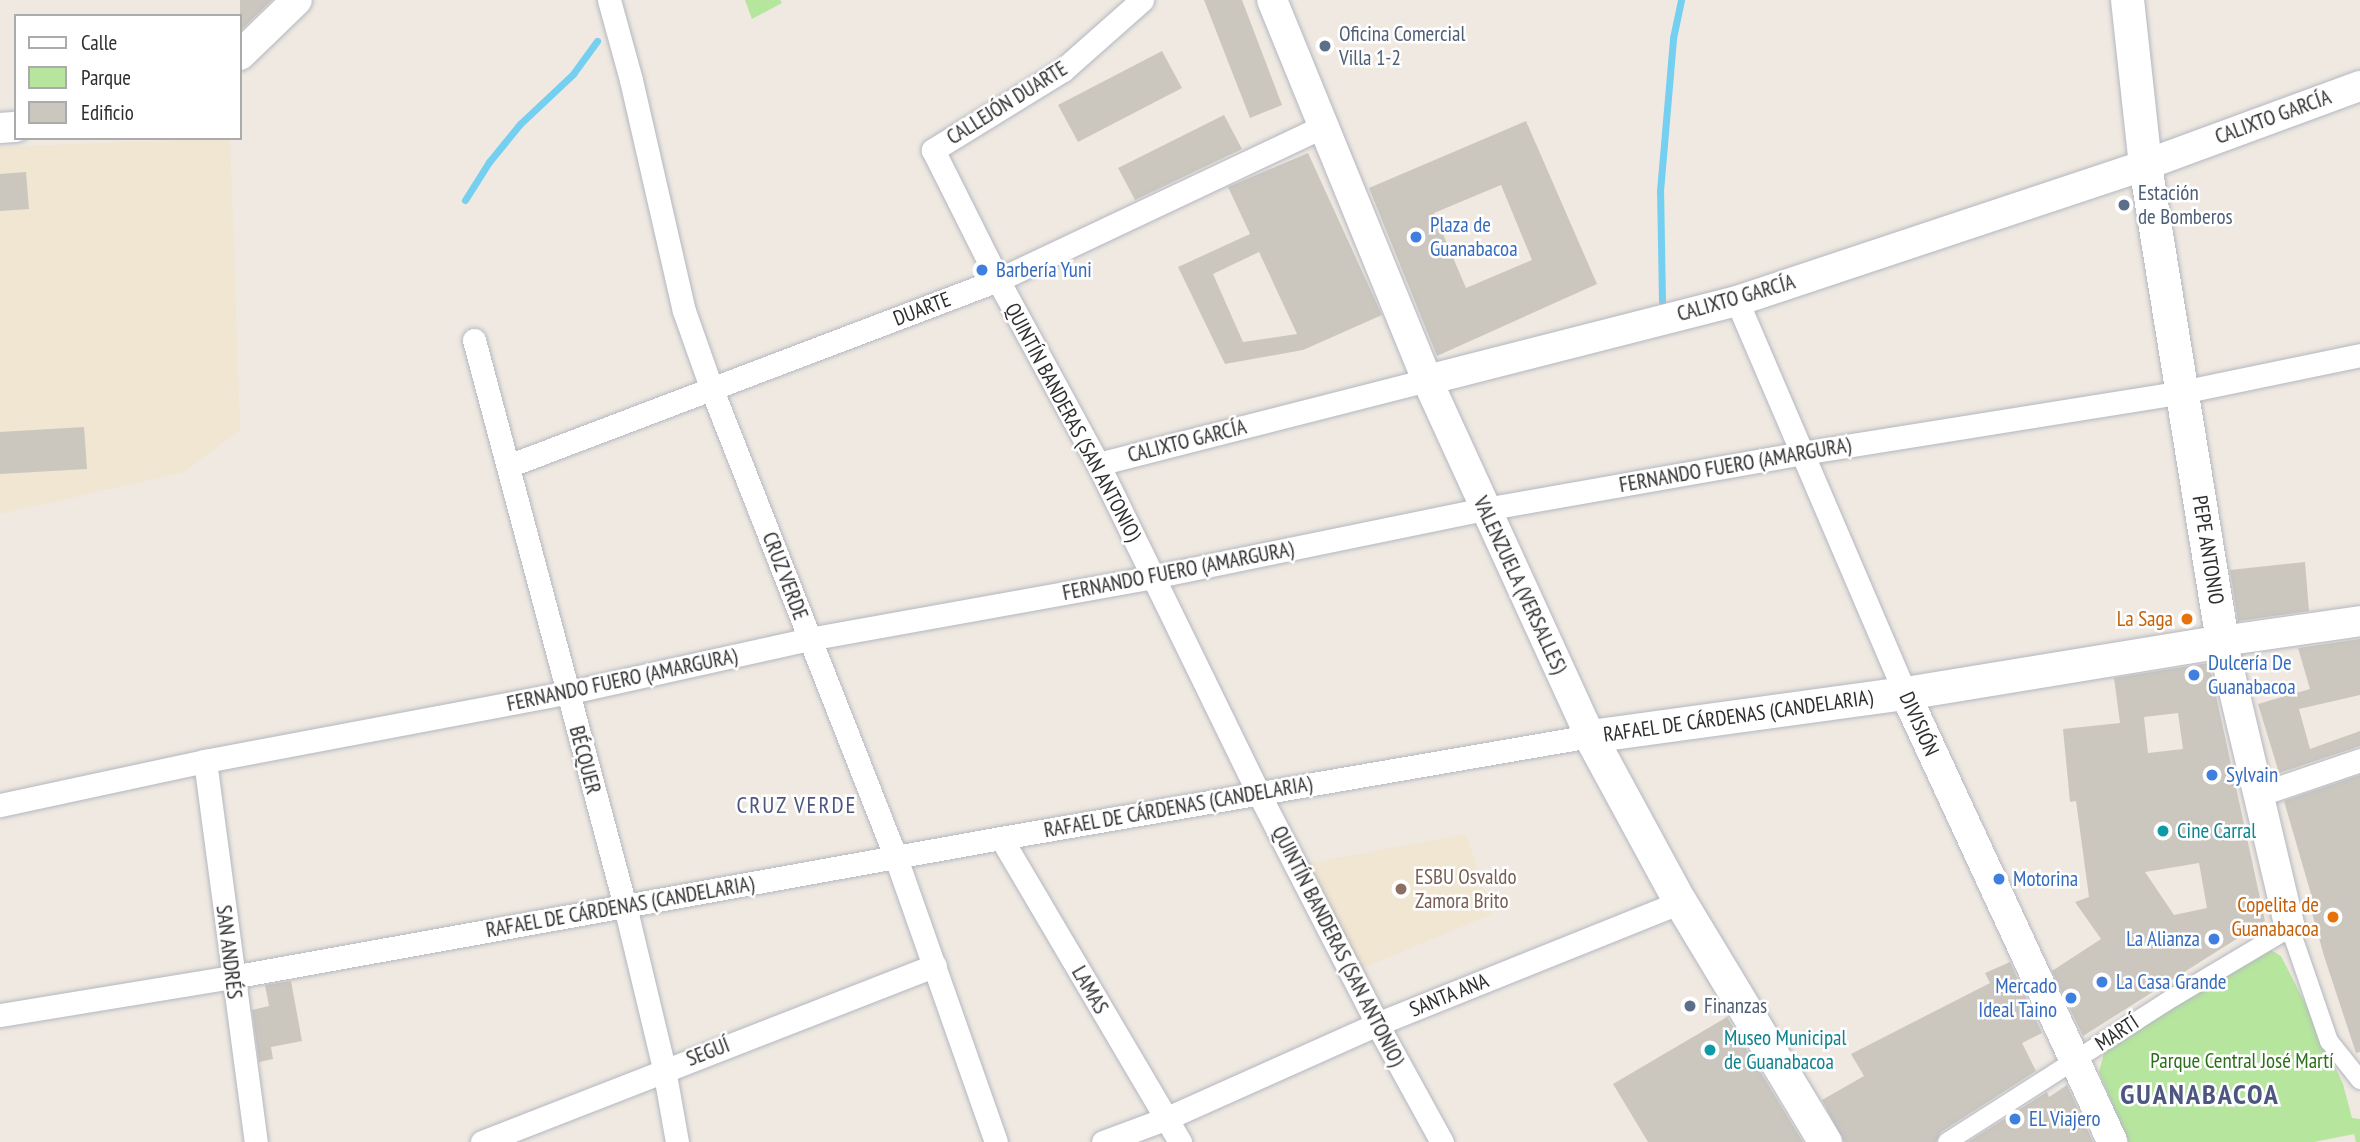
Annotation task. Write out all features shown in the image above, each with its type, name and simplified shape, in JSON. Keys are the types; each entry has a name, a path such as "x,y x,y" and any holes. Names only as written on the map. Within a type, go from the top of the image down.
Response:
{"main road":[{"name":"PEPE ANTONIO","path":"2127,0 2146,164 2222,641"},
{"name":"RAFAEL DE CÁRDENAS (CANDELARIA)","path":"1590,736 1905,693 2222,641"},
{"name":"VALENZUELA (VERSALLES)","path":"1590,736 1680,902 1825,1142"}],"street":[{"path":"242,53 297,0"},
{"name":"CRUZ VERDE","path":"609,0 631,80 684,311 712,390 896,858 996,1142"},
{"name":"CALLEJÓN DUARTE","path":"933,150 1063,70 1143,0"},
{"name":"VALENZUELA (VERSALLES)","path":"1272,0 1427,380 1590,736"},
{"name":"CALIXTO GARCÍA","path":"1098,464 1737,301 2146,164 2360,86"},
{"name":"DUARTE","path":"508,466 998,280 1324,126"},
{"name":"QUINTÍN BANDERAS (SAN ANTONIO)","path":"933,150 998,280 1098,464 1258,792 1377,1024 1442,1142"},
{"name":"DIVISIÓN","path":"1737,301 1905,693 2112,1142"},
{"name":"BÉCQUER","path":"474,340 566,693 625,906 664,1069 677,1142"},
{"name":"FERNANDO FUERO (AMARGURA)","path":"0,805 205,761 566,693 809,639 1153,577 1485,509 1802,453 2182,392 2360,355"},
{"name":"RAFAEL DE CÁRDENAS (CANDELARIA)","path":"2222,641 2360,621"},
{"name":"PEPE ANTONIO","path":"2222,641 2290,928 2329,1041 2353,1060 2360,1080"},
{"name":"RAFAEL DE CÁRDENAS (CANDELARIA)","path":"0,1015 232,977 1258,792 1590,736"},
{"path":"2259,794 2360,760"},
{"name":"SAN ANDRÉS","path":"205,761 256,1142"},
{"name":"LAMAS","path":"1001,838 1180,1142"},
{"name":"SANTA ANA","path":"1103,1142 1165,1119 1377,1024 1680,902"},
{"name":"MARTÍ","path":"1947,1142 2290,928"},
{"name":"SEGUÍ","path":"482,1142 935,964"}],"shaded area":[{"path":"230,140 240,430 184,472 0,514 0,147"},
{"name":"ESBU Osvaldo Zamora Brito","path":"1466,834 1492,914 1361,969 1305,864"}],"green space":[{"path":"745,0 780,0 782,3 752,19"},
{"name":"Parque Central José Martí","path":"2271,950 2281,956 2307,1007 2343,1084 2352,1118 2360,1119 2360,1142 2356,1142 2354,1134 2314,1142 2128,1142 2099,1072 2105,1049"}],"building":[{"path":"240,0 272,0 242,29"},
{"path":"1204,0 1242,0 1282,105 1250,118"},
{"path":"1162,51 1182,88 1078,142 1058,105"},
{"path":"1224,115 1242,149 1135,200 1118,168"},
{"name":"Plaza de Guanabacoa","path":"1526,121 1597,284 1437,356 1369,188","holes":["1501,185 1532,260 1466,288 1434,213"]},
{"path":"1308,153 1382,315 1303,350 1225,364 1178,267 1250,234 1228,187","holes":["1259,252 1297,334 1243,342 1213,274"]},
{"path":"26,172 29,209 0,211 0,174"},
{"path":"84,427 87,469 0,474 0,432"},
{"path":"2305,562 2309,611 2238,621 2230,570"},
{"path":"2360,639 2360,695 2299,709 2310,749 2360,731 2360,746 2279,773 2258,704 2310,689 2298,648"},
{"path":"2209,663 2265,921 2083,1036 2052,971 2101,939 2075,902 2089,897 2076,801 2070,802 2063,729 2120,723 2114,678","holes":["2178,713 2183,749 2148,753 2144,717","2199,863 2207,908 2174,915 2145,872"]},
{"path":"2360,775 2360,1052 2356,1053 2324,956 2309,902 2313,901 2284,801"},
{"path":"2010,962 2042,1033 2022,1043 2036,1071 1941,1132 1936,1142 1844,1142 1822,1100 1864,1076 1851,1054 1990,983 1985,973"},
{"path":"291,981 302,1041 271,1047 273,1059 259,1062 252,1010 269,1006 265,985"},
{"name":"Museo Municipal de Guanabacoa","path":"1727,1017 1803,1142 1648,1142 1613,1084"},
{"path":"2067,1085 2093,1142 1968,1142 2047,1092 2049,1097"}],"waterway":[{"path":"1662,301 1660,191 1673,38 1681,0"},
{"path":"465,200 489,162 520,124 573,74 597,41"}],"place":[{"name":"Oficina Comercial Villa 1-2","path":"1325,46"},
{"name":"Estación de Bomberos","path":"2124,205"},
{"name":"Plaza de Guanabacoa","path":"1416,237"},
{"name":"Barbería Yuni","path":"982,270"},
{"name":"La Saga","path":"2187,619"},
{"name":"Dulcería De Guanabacoa","path":"2194,675"},
{"name":"Sylvain","path":"2212,775"},
{"name":"Cine Carral","path":"2163,831"},
{"name":"Motorina","path":"1999,879"},
{"name":"ESBU Osvaldo Zamora Brito","path":"1401,889"},
{"name":"Copelita de Guanabacoa","path":"2333,917"},
{"name":"La Alianza","path":"2214,939"},
{"name":"La Casa Grande","path":"2102,982"},
{"name":"Mercado Ideal Taino","path":"2071,998"},
{"name":"Finanzas","path":"1690,1006"},
{"name":"Museo Municipal de Guanabacoa","path":"1710,1050"},
{"name":"EL Viajero","path":"2015,1119"}],"district":[{"name":"CRUZ VERDE","path":"797,805"},
{"name":"GUANABACOA","path":"2200,1094"}]}
